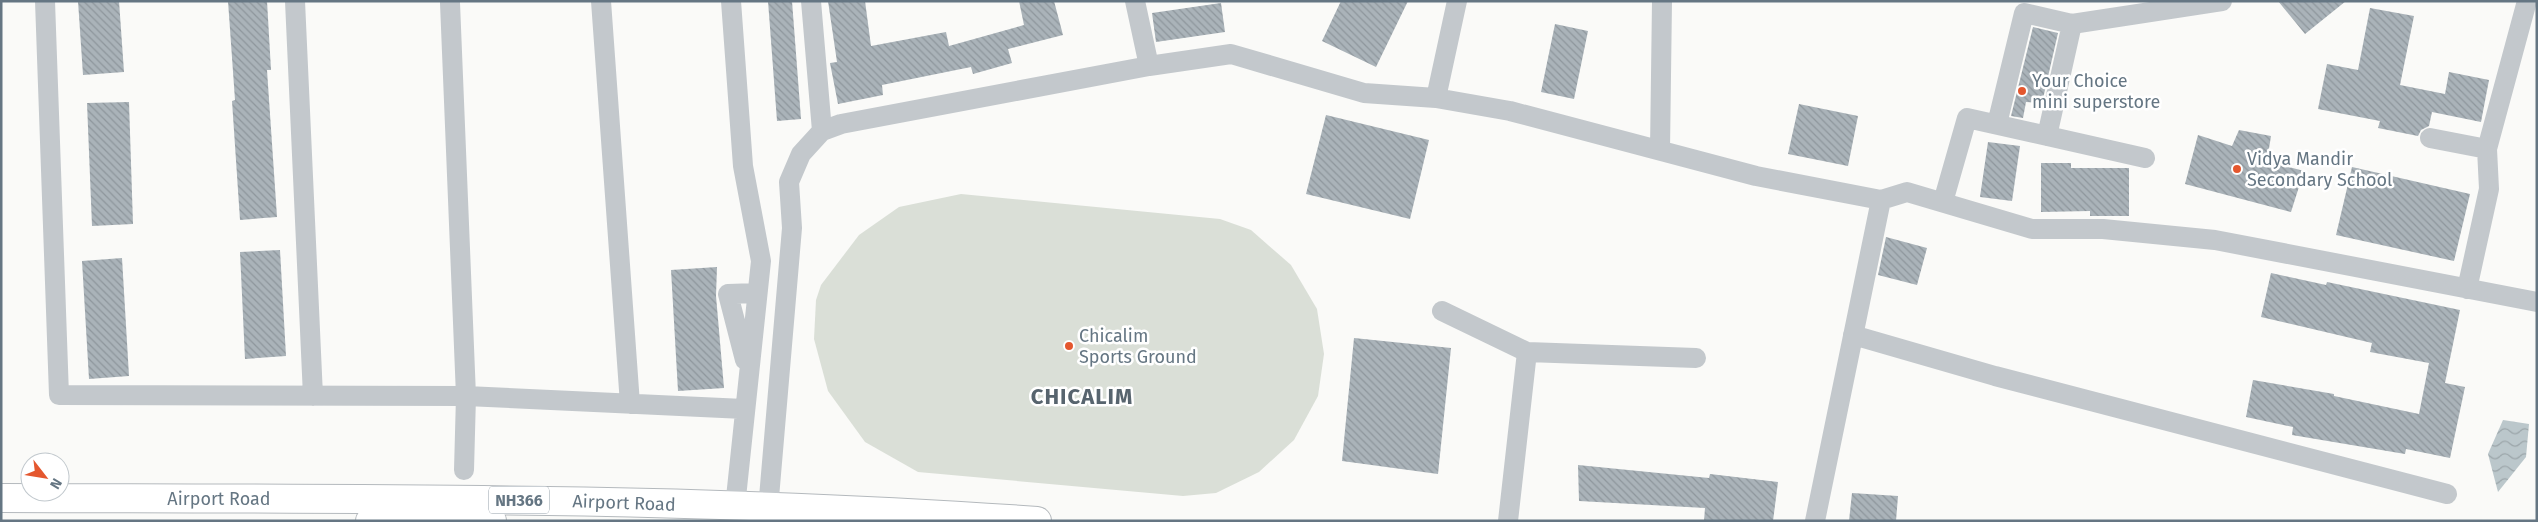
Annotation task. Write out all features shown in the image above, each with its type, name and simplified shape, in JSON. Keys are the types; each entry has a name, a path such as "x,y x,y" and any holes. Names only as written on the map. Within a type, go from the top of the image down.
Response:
{"highway":[{"name":"Airport Road","path":"1,498 444,499 735,506 767,514 1037,521"},
{"name":"NH366","path":"370,521 492,521"}],"street":[{"path":"46,1 59,395 466,396 744,409"},
{"path":"295,1 313,396"},
{"path":"601,1 630,404"},
{"path":"731,1 743,166 761,260 735,506"},
{"path":"811,1 822,131"},
{"path":"1135,1 1149,66"},
{"path":"1436,98 1457,1"},
{"path":"1660,150 1662,1"},
{"path":"1997,124 2026,7 2072,24 2222,1"},
{"path":"2466,289 2489,190 2487,149 2527,1"},
{"path":"450,3 466,396 464,470"},
{"path":"2047,136 2072,24"},
{"path":"767,514 792,228 789,182 801,154 822,131 841,124 1149,66 1231,54 1364,93 1436,98 1510,111 1756,176 1881,200 1906,192 2032,229 2103,229 2215,240 2537,302"},
{"path":"1943,202 1967,118 2145,158"},
{"path":"2430,138 2487,149"},
{"path":"1815,521 1881,200"},
{"path":"748,373 728,294 757,293"},
{"path":"1442,311 1527,352 1696,358"},
{"path":"1854,335 1994,376 2447,494"},
{"path":"1508,521 1527,352"}],"shaded area":[{"name":"Chicalim Sports Ground","path":"961,194 1220,219 1251,230 1291,265 1317,309 1324,354 1318,396 1294,440 1259,472 1216,493 1183,496 918,472 865,442 828,391 814,339 816,300 821,285 859,235 899,207"}],"water":[{"path":"2503,420 2529,424 2526,457 2498,492 2488,454"}],"building":[{"path":"78,1 119,1 124,72 83,75"},
{"path":"228,1 267,1 271,70 267,70 277,217 240,220 232,101 235,100"},
{"path":"768,1 792,1 801,119 777,121"},
{"path":"828,1 865,1 871,46 946,32 949,46 1024,25 1019,1 1054,1 1063,35 1008,49 1012,63 973,74 971,67 882,85 883,95 838,104 830,63 837,62"},
{"path":"1341,1 1408,1 1376,67 1322,41"},
{"path":"2278,1 2346,1 2305,34"},
{"path":"1221,3 1225,32 1156,42 1152,13"},
{"path":"2370,8 2414,16 2400,85 2445,94 2449,72 2489,80 2481,122 2432,112 2429,126 2421,130 2418,136 2378,128 2380,121 2318,109 2327,64 2358,70"},
{"path":"1555,24 1588,31 1574,99 1541,92"},
{"path":"2033,27 2058,33 2042,103 2026,102 2023,118 2011,116"},
{"path":"129,102 133,224 92,226 87,103"},
{"path":"1799,104 1858,116 1848,166 1788,154"},
{"path":"1326,115 1429,140 1410,219 1306,194"},
{"path":"2239,130 2271,136 2267,161 2304,171 2291,212 2185,184 2198,135 2232,146"},
{"path":"1988,142 2020,146 2012,201 1980,197"},
{"path":"2041,163 2071,163 2071,168 2129,168 2129,216 2090,216 2090,211 2041,212"},
{"path":"2352,167 2470,194 2454,261 2336,235"},
{"path":"1886,237 1927,248 1917,285 1878,275"},
{"path":"280,250 286,356 245,359 240,252"},
{"path":"122,258 129,376 89,379 82,261"},
{"path":"717,267 716,296 724,388 678,391 671,270"},
{"path":"2271,273 2326,285 2327,282 2460,310 2445,383 2465,387 2450,458 2406,449 2405,454 2292,435 2293,427 2246,417 2253,380 2334,394 2334,396 2419,414 2429,363 2370,352 2372,343 2261,317"},
{"path":"1354,338 1451,348 1438,474 1342,461"},
{"path":"1578,465 1709,478 1710,474 1778,482 1773,521 1704,521 1705,508 1579,501"},
{"path":"1852,493 1898,496 1896,521 1849,521"}],"place":[{"name":"Your Choice mini superstore","path":"2022,91"},
{"name":"Vidya Mandir Secondary School","path":"2237,169"},
{"name":"Chicalim Sports Ground","path":"1069,346"}],"district":[{"name":"CHICALIM","path":"1082,396"}]}
